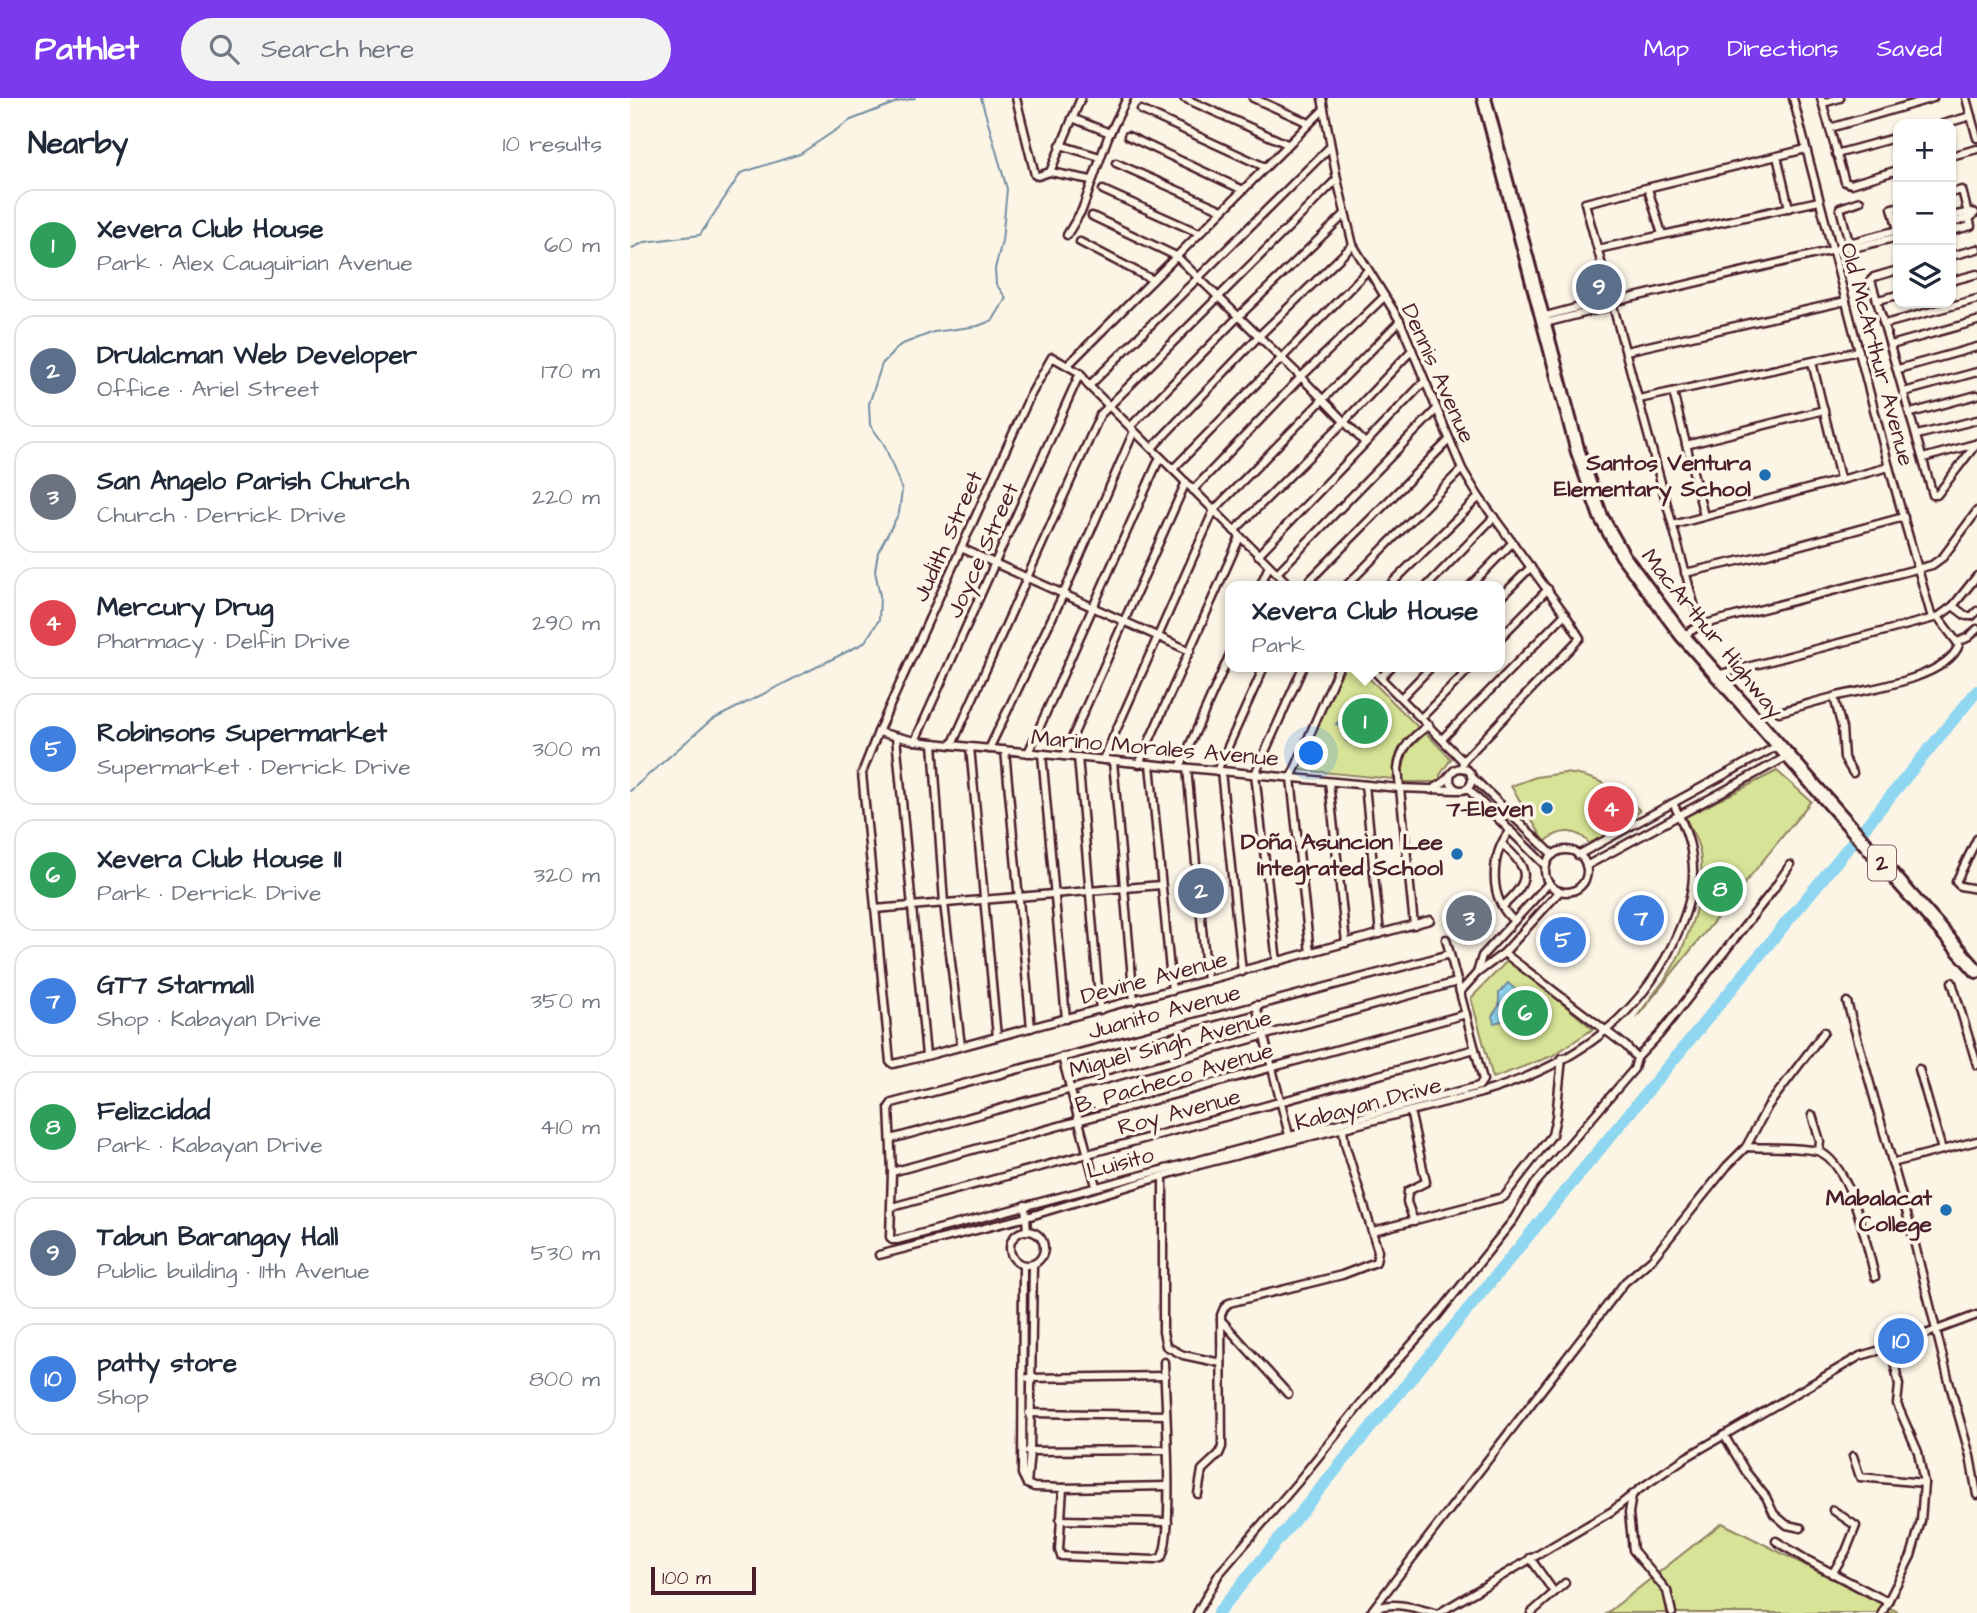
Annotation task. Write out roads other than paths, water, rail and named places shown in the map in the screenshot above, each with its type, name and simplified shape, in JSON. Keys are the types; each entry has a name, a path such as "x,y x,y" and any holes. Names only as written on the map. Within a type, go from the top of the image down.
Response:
{"highway":[{"name":"MacArthur Highway","path":"1484,98 1541,321 1578,453 1601,517 1637,578 1683,636 1977,971"}],"street":[{"path":"1016,98 1035,175 1050,172 1091,180"},
{"path":"1050,172 1081,98"},
{"path":"1067,235 1083,210 1091,180 1127,98"},
{"path":"1184,98 1287,144"},
{"path":"1253,98 1309,123"},
{"name":"Dennis Avenue","path":"1322,98 1330,147 1353,245 1399,321 1462,469 1580,638 1462,765"},
{"name":"Old McArthur Avenue","path":"1793,98 1889,467 1918,569 1935,617"},
{"path":"1840,98 1822,100 1847,184 1893,171"},
{"path":"1830,128 1933,98"},
{"path":"1966,98 1977,138"},
{"path":"1285,581 1089,386 1080,373 1068,365 1324,109"},
{"path":"1141,110 1265,167"},
{"path":"1956,120 1971,116"},
{"path":"1072,118 1110,133"},
{"path":"1128,136 1243,190"},
{"path":"1836,154 1893,138"},
{"path":"1060,145 1101,157"},
{"path":"1089,386 1330,147"},
{"path":"1697,615 1585,203 1806,149"},
{"path":"1956,155 1977,149"},
{"path":"1777,156 1789,208"},
{"path":"1116,163 1222,210"},
{"path":"952,745 1100,415 1337,180"},
{"path":"1648,189 1662,234"},
{"path":"1103,190 1199,233"},
{"path":"1956,192 1962,190 1972,214 1972,226 1956,230"},
{"path":"1598,249 1819,201"},
{"path":"1847,247 1840,208 1860,201"},
{"path":"989,748 1063,595 1132,428 1239,316 1345,214"},
{"path":"1092,216 1176,256 1364,442"},
{"path":"1847,247 1893,232"},
{"path":"1541,321 1590,308 1602,301 1611,302 1893,238"},
{"path":"1080,242 1153,279"},
{"path":"1152,448 1258,337 1353,245"},
{"path":"1956,255 1977,249"},
{"path":"1173,469 1368,270"},
{"path":"1893,272 1872,278 1935,496 1977,443"},
{"path":"1956,280 1977,274"},
{"path":"1193,490 1301,377 1384,296"},
{"path":"1878,300 1893,296"},
{"path":"1885,324 1977,299"},
{"path":"1626,351 1846,301"},
{"path":"1103,760 1214,510 1399,321"},
{"path":"1891,345 1977,321"},
{"path":"1898,369 1977,347"},
{"path":"1234,531 1412,350"},
{"path":"1639,399 1859,351"},
{"name":"Judith Street","path":"889,1060 862,773 1030,396 1052,357 1068,365"},
{"path":"1812,362 1840,478"},
{"path":"1904,391 1977,372"},
{"name":"Joyce Street","path":"915,741 1080,373"},
{"path":"1258,555 1424,382"},
{"path":"1673,392 1704,516"},
{"path":"1911,413 1977,395"},
{"path":"1277,573 1436,410"},
{"path":"1686,445 1824,410"},
{"path":"1917,435 1977,420"},
{"path":"1309,581 1449,440"},
{"path":"1923,458 1977,443"},
{"path":"1028,753 1160,457"},
{"path":"1673,525 1889,467"},
{"path":"1351,581 1462,469"},
{"path":"1064,756 1186,482"},
{"path":"1394,581 1479,497"},
{"path":"1683,636 1699,626 1716,621 1932,565 1943,557 1977,511"},
{"path":"1432,581 1494,517"},
{"path":"1685,573 1760,556 1904,517"},
{"path":"1139,764 1240,537"},
{"path":"1475,581 1513,542"},
{"path":"961,548 1190,651"},
{"path":"1262,581 1269,566"},
{"path":"1505,593 1531,566"},
{"path":"1717,675 1935,617 1953,606 1977,576"},
{"path":"1505,633 1548,589"},
{"path":"1953,606 1966,616 1972,616 1977,611"},
{"path":"1442,739 1565,614"},
{"path":"1779,712 1927,672 1957,650 1958,642 1935,617"},
{"path":"1958,642 1977,629"},
{"path":"1207,981 1184,768 1225,666"},
{"path":"1242,972 1219,771 1262,672"},
{"path":"1277,962 1255,775 1301,672"},
{"path":"1310,953 1292,778 1337,672"},
{"path":"1376,672 1442,739 1471,776 1553,855"},
{"path":"1381,677 1386,672"},
{"path":"1401,698 1427,672"},
{"path":"1421,718 1466,672"},
{"path":"1834,697 1842,727 1844,758 1853,773"},
{"path":"1414,925 1398,769 1402,751 1414,736 1429,726"},
{"name":"Marino Morales Avenue","path":"878,732 915,741 1005,751 1329,782 1457,790"},
{"path":"896,737 926,1056"},
{"path":"933,743 944,903 961,1046"},
{"path":"1578,855 1779,745"},
{"path":"970,747 997,1037"},
{"path":"1005,751 1031,1028"},
{"path":"1042,754 1066,1019"},
{"path":"1077,757 1100,1010"},
{"path":"1586,866 1788,757"},
{"path":"1113,761 1134,1000"},
{"path":"1150,764 1172,990"},
{"path":"1429,790 1444,782 1462,765"},
{"path":"1451,774 1450,784 1457,790 1468,789 1546,866"},
{"path":"1468,789 1472,783 1471,776"},
{"path":"1329,782 1346,943"},
{"path":"1365,785 1380,934"},
{"name":"Kabayan Drive","path":"879,1255 1027,1217 1163,1175 1343,1130 1522,1080 1543,1071 1595,1040 1621,1017 1657,974 1671,948 1692,892 1693,860 1688,836 1673,803"},
{"path":"1510,830 1495,862 1495,877 1496,890 1514,921"},
{"path":"1977,839 1956,882 1960,886 1977,889"},
{"path":"1502,844 1523,866 1525,872 1519,892 1503,906"},
{"path":"1566,850 1578,855 1586,866 1586,877 1580,886 1572,891 1560,891 1549,883 1545,875 1546,866 1553,855 1566,850"},
{"path":"1196,1613 1219,1574 1453,1296 1514,1219 1535,1184 1634,1069 1637,1058 1660,1035 1790,865"},
{"path":"1477,973 1482,956 1549,883"},
{"path":"875,909 1161,885"},
{"path":"1460,992 1477,973 1504,953 1560,891"},
{"name":"Devine Avenue","path":"889,1060 893,1064 926,1056 1430,920"},
{"path":"1446,939 1475,1049"},
{"path":"1504,953 1607,1030 1637,1058"},
{"name":"Juanito Avenue","path":"889,1107 895,1101 1450,954"},
{"name":"Miguel Singh Avenue","path":"891,1139 1070,1087 1457,982"},
{"path":"1952,982 1977,1065"},
{"path":"1847,1002 1937,1330 1970,1456 1977,1495"},
{"path":"1256,1005 1289,1135"},
{"name":"B. Pacheco Avenue","path":"892,1172 1466,1014"},
{"path":"1372,1611 1625,1282 1652,1259 1727,1166 1746,1147 1768,1106 1824,1032"},
{"name":"Luisito","path":"889,1107 892,1172 890,1237 897,1240 1479,1086 1483,1080 1475,1049"},
{"name":"Roy Avenue","path":"891,1207 1475,1049"},
{"path":"1062,1057 1097,1186"},
{"path":"1373,1231 1504,1197 1552,1135 1562,1058"},
{"path":"1919,1069 1942,1150"},
{"path":"1409,1111 1426,1182 1408,1191 1407,1202 1414,1221"},
{"path":"1812,1115 1820,1141 1819,1151"},
{"path":"1198,1494 1202,1470 1219,1454 1222,1447 1221,1320 1224,1308 1229,1303 1376,1262 1378,1254 1373,1231 1343,1130"},
{"path":"1892,1163 1977,1141"},
{"path":"1746,1147 1819,1151 1837,1165 1847,1183 1875,1277"},
{"path":"1163,1175 1163,1332 1166,1346 1183,1355 1221,1363"},
{"path":"1025,1205 1027,1231"},
{"path":"1027,1231 1038,1235 1043,1245 1042,1256 1033,1264 1023,1265 1012,1256 1010,1242 1014,1236 1027,1231"},
{"path":"1033,1264 1027,1350 1026,1451 1022,1474 1027,1484 1034,1487 1063,1488 1168,1486"},
{"path":"1023,1265 1027,1350"},
{"path":"1023,1291 1032,1291"},
{"path":"1372,1611 1405,1606 1437,1613 1612,1511 1685,1458 1866,1353 1891,1347 1977,1315"},
{"path":"1221,1320 1288,1394"},
{"path":"1882,1613 1910,1556 1921,1521 1924,1483 1918,1452 1897,1404 1899,1385 1891,1347"},
{"path":"1063,1488 1059,1550 1061,1556 1093,1559 1161,1558 1165,1553 1168,1522 1164,1362"},
{"path":"1026,1378 1165,1376"},
{"path":"1027,1413 1166,1415"},
{"path":"1724,1435 1746,1472 1766,1497 1774,1514 1787,1525 1801,1528"},
{"path":"1026,1451 1167,1450"},
{"path":"1853,1456 1860,1477 1924,1483"},
{"path":"1632,1495 1629,1513 1633,1550 1667,1591 1672,1613"},
{"path":"1832,1574 1846,1552 1856,1526 1833,1510"},
{"path":"1060,1520 1168,1522"},
{"path":"1776,1541 1832,1574 1888,1602"},
{"path":"1530,1558 1554,1592"},
{"path":"1531,1613 1565,1583"}],"water":[{"path":"1354,707 1374,728 1364,744 1346,741 1349,731 1336,724"},
{"path":"1508,983 1517,991 1511,1003 1509,1019 1494,1023 1492,1016 1499,1006 1499,993"}],"waterway":[{"path":"630,249 645,242 700,235 741,173 800,154 851,120 915,98"},
{"path":"630,791 710,721 864,643 879,620 880,596 875,571 878,552 899,513 902,490 884,444 870,425 869,404 882,364 900,345 934,332 978,326 993,320 1006,298 996,284 995,269 1002,241 1007,189 981,98"},
{"path":"1218,1613 1977,691"}],"place":[{"name":"Tabun Barangay Hall","path":"1599,287"},
{"name":"Santos Ventura Elementary School","path":"1765,475"},
{"name":"Xevera Club House","path":"1365,721"},
{"name":"7-Eleven","path":"1547,808"},
{"name":"Mercury Drug","path":"1611,809"},
{"name":"Doña Asuncion Lee Integrated School","path":"1457,854"},
{"name":"Felizcidad","path":"1720,889"},
{"name":"DrUalcman Web Developer","path":"1201,891"},
{"name":"San Angelo Parish Church","path":"1469,918"},
{"name":"GT7 Starmall","path":"1641,918"},
{"name":"Robinsons Supermarket","path":"1563,940"},
{"name":"Xevera Club House II","path":"1525,1013"},
{"name":"Mabalacat College","path":"1946,1210"},
{"name":"patty store","path":"1901,1341"}]}
